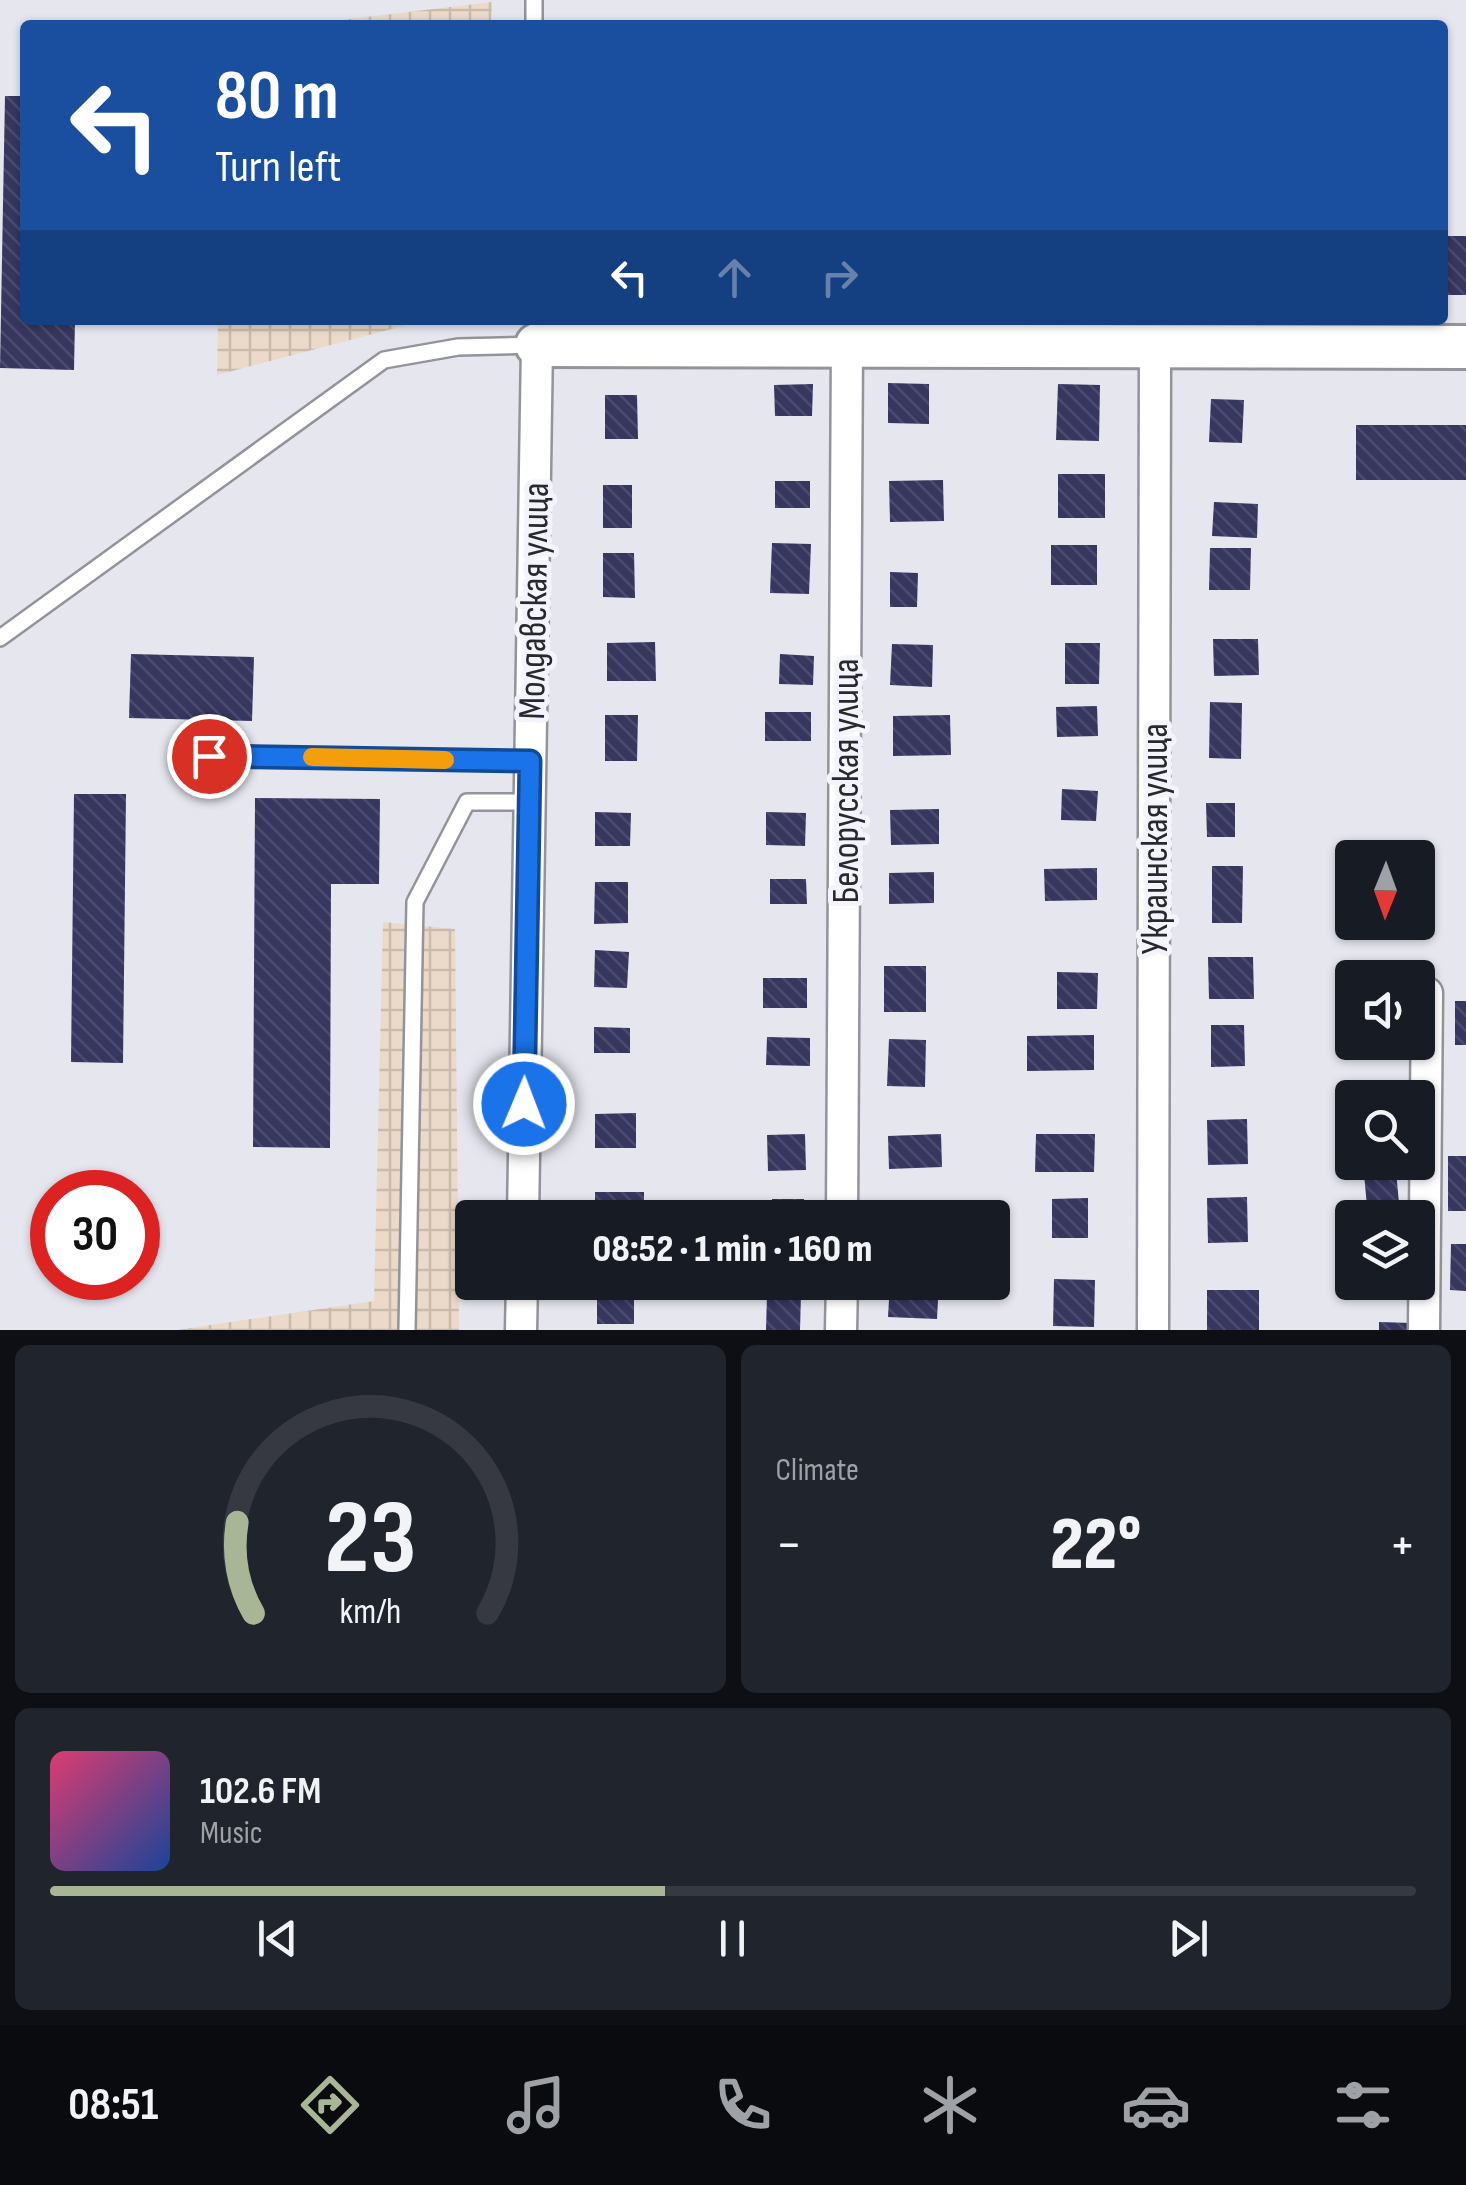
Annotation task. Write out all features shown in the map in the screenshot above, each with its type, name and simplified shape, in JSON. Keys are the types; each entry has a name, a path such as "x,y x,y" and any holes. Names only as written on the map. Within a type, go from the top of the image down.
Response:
{"street":[{"path":"537,332 847,344 1466,347"},
{"name":"Молдавская улица","path":"523,1200 537,332"},
{"name":"Белорусская улица","path":"842,1200 847,344"},
{"name":"Украинская улица","path":"1153,1330 1154,348"},
{"path":"1424,1330 1427,1060"},
{"path":"521,1330 522,1300"},
{"path":"842,1300 842,1330"}],"lane":[{"path":"0,638 384,360 537,332"},
{"path":"209,756 530,761"},
{"path":"408,1330 415,902 467,802 530,802"}],"shaded area":[{"path":"492,2 491,20 341,20"},
{"path":"218,325 407,325 217,375"},
{"path":"383,922 455,929 455,1300 459,1300 459,1330 177,1330 374,1301"}],"building":[{"path":"5,96 20,96 20,325 75,325 74,370 0,368"},
{"path":"1448,236 1466,236 1466,295 1448,295"},
{"path":"888,383 929,384 929,424 888,423"},
{"path":"813,384 812,416 775,416 774,385"},
{"path":"1058,384 1100,385 1099,441 1056,440"},
{"path":"605,395 637,395 638,439 605,439"},
{"path":"1211,399 1244,400 1242,443 1209,442"},
{"path":"1356,425 1466,425 1466,480 1356,480"},
{"path":"1058,474 1105,474 1105,518 1058,518"},
{"path":"943,480 944,521 890,522 889,481"},
{"path":"775,481 810,481 810,508 775,508"},
{"path":"603,485 632,485 632,528 603,528"},
{"path":"1214,502 1258,504 1257,538 1212,536"},
{"path":"772,543 811,544 809,594 770,593"},
{"path":"1051,545 1097,545 1097,585 1051,585"},
{"path":"1210,548 1251,548 1250,590 1209,590"},
{"path":"603,553 634,553 635,598 603,597"},
{"path":"890,572 918,573 917,607 890,607"},
{"path":"1213,639 1258,639 1259,675 1214,676"},
{"path":"655,642 656,681 607,681 607,643"},
{"path":"1065,643 1100,643 1099,684 1065,684"},
{"path":"892,644 933,645 932,687 890,685"},
{"path":"131,654 254,657 252,721 129,718"},
{"path":"780,654 814,656 813,685 779,684"},
{"path":"1210,702 1242,703 1241,759 1209,758"},
{"path":"1097,706 1098,736 1057,737 1056,707"},
{"path":"765,712 811,712 811,741 765,741"},
{"path":"605,715 638,715 637,761 605,761"},
{"path":"950,715 951,755 893,756 893,716"},
{"path":"1062,789 1098,791 1096,821 1061,820"},
{"path":"74,794 126,794 123,1063 71,1062"},
{"path":"255,798 380,799 379,884 331,884 330,1148 253,1147"},
{"path":"1206,803 1235,803 1235,837 1207,837"},
{"path":"939,809 939,844 891,845 890,810"},
{"path":"595,812 631,813 630,846 595,846"},
{"path":"766,812 806,813 805,846 766,845"},
{"path":"1212,866 1243,866 1242,923 1212,923"},
{"path":"1097,868 1097,900 1045,901 1044,869"},
{"path":"934,872 934,903 889,904 889,873"},
{"path":"770,879 806,879 807,904 770,904"},
{"path":"595,882 628,882 628,923 594,924"},
{"path":"595,950 629,952 627,988 594,987"},
{"path":"1208,957 1253,957 1254,999 1209,999"},
{"path":"884,966 926,966 926,1012 884,1012"},
{"path":"1057,972 1098,973 1097,1009 1057,1009"},
{"path":"763,978 807,978 807,1008 763,1008"},
{"path":"1455,1001 1466,1001 1466,1045 1455,1045"},
{"path":"1211,1025 1244,1025 1245,1066 1211,1067"},
{"path":"594,1027 630,1028 630,1053 594,1053"},
{"path":"1094,1035 1094,1070 1027,1071 1027,1036"},
{"path":"767,1037 810,1038 810,1066 766,1065"},
{"path":"889,1039 926,1040 925,1087 887,1086"},
{"path":"636,1113 636,1148 595,1148 595,1114"},
{"path":"1247,1119 1248,1164 1208,1165 1207,1120"},
{"path":"805,1134 806,1170 768,1171 767,1135"},
{"path":"941,1134 942,1167 889,1169 888,1136"},
{"path":"1036,1134 1095,1134 1094,1172 1035,1172"},
{"path":"1448,1156 1466,1156 1466,1211 1448,1211"},
{"path":"1365,1180 1397,1180 1399,1200 1366,1200"},
{"path":"595,1192 644,1192 644,1200 595,1200"},
{"path":"1247,1197 1248,1242 1208,1243 1207,1198"},
{"path":"1088,1198 1088,1238 1052,1238 1052,1199"},
{"path":"1451,1244 1466,1244 1466,1291 1450,1290"},
{"path":"1054,1279 1095,1280 1094,1327 1053,1326"},
{"path":"1207,1290 1259,1290 1259,1330 1207,1330"},
{"path":"597,1300 634,1300 634,1324 597,1324"},
{"path":"767,1300 801,1300 800,1330 766,1330"},
{"path":"889,1300 938,1300 937,1319 888,1317"},
{"path":"1379,1322 1412,1323 1411,1330 1379,1330"}],"slow traffic":[{"path":"312,757 445,760"}],"route":[{"path":"209,756 530,761 524,1104"}]}
